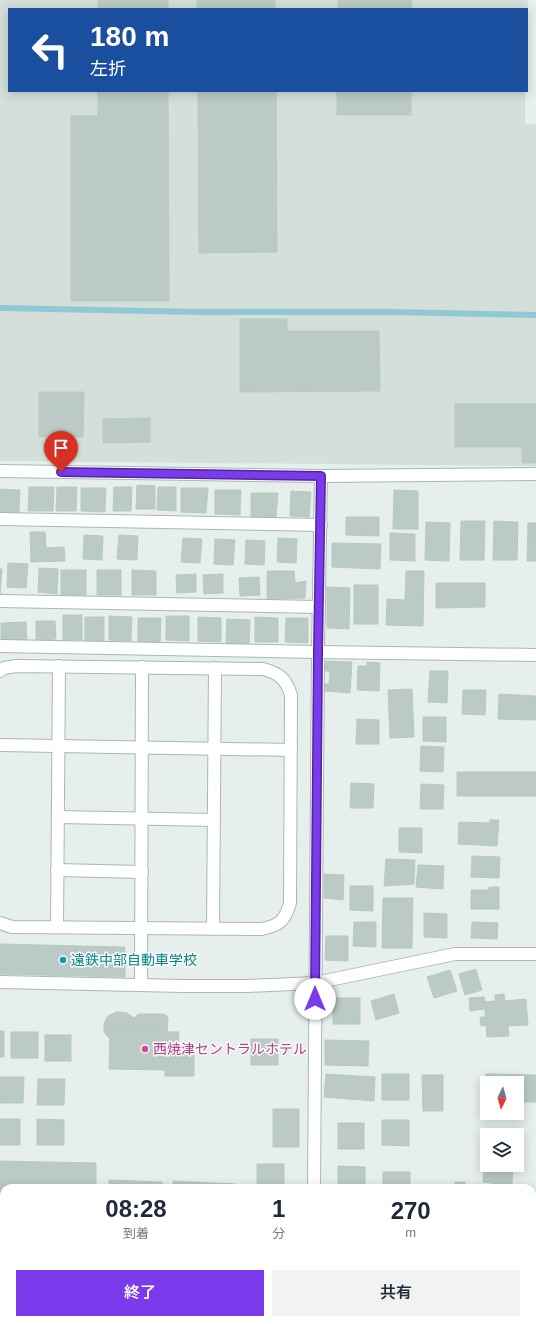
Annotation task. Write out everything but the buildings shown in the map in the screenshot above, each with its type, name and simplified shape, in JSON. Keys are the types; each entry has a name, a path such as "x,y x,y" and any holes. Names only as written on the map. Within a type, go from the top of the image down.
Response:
{"street":[{"path":"0,471 321,476 536,474"},
{"path":"314,1184 318,652 321,476"},
{"path":"0,519 320,525"},
{"path":"0,601 319,607"},
{"path":"0,646 536,655"},
{"path":"0,671 4,668 16,666 263,669 273,672 282,678 288,685 292,695 290,903 287,914 280,923 272,927 261,929 12,927 0,923"},
{"path":"57,928 59,666"},
{"path":"141,986 142,667"},
{"path":"213,929 215,668"},
{"path":"0,745 291,750"},
{"path":"58,817 214,820"},
{"path":"58,870 142,872"},
{"path":"0,982 141,986 247,986 316,983 455,954 536,954"}],"shaded area":[{"path":"0,0 528,0 528,8 8,8 8,92 525,92 525,124 536,124 536,466 0,461"}],"waterway":[{"path":"0,308 199,312 393,312 536,315"}],"place":[{"name":"遠鉄中部自動車学校","path":"63,960"},
{"name":"西焼津セントラルホテル","path":"145,1049"}],"route":[{"path":"61,472 321,476 315,999"}]}
